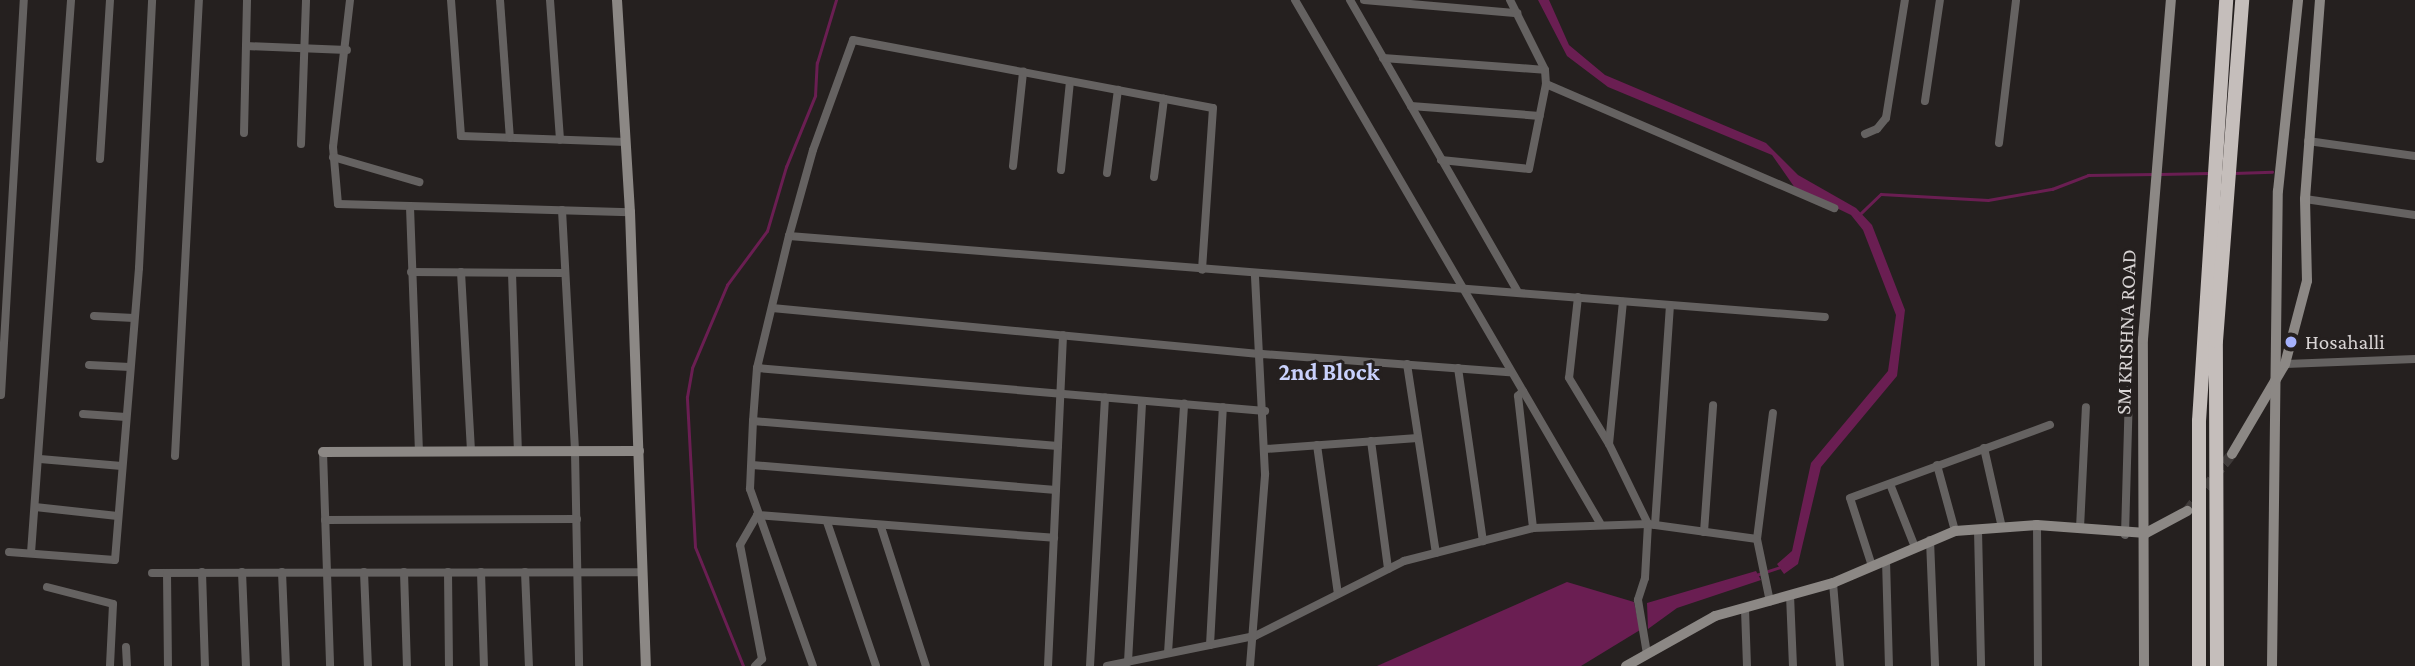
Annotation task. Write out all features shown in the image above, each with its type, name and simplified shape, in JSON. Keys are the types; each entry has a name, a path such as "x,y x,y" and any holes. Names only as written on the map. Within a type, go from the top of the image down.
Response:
{"highway":[{"path":"2199,666 2199,421 2226,0"},
{"path":"2217,666 2216,341 2242,0"},
{"path":"2219,100 2235,101"}],"street":[{"path":"1,395 5,265 24,0"},
{"path":"32,553 72,0"},
{"path":"100,159 110,0"},
{"path":"9,552 115,560 134,318 152,0"},
{"path":"176,456 199,0"},
{"path":"244,133 247,0"},
{"path":"302,144 306,0"},
{"path":"350,0 347,50 333,157 338,204 630,212"},
{"path":"451,0 461,136 626,142"},
{"path":"500,0 510,138"},
{"path":"550,0 560,140"},
{"path":"617,0 630,212 646,666"},
{"path":"1295,0 1462,286 1509,372 1523,391 1600,523"},
{"path":"1350,0 1517,291"},
{"path":"1364,0 1517,13"},
{"path":"1441,160 1530,169 1546,84 1545,70 1510,0"},
{"path":"1865,134 1877,130 1886,118 1905,0"},
{"path":"1925,101 1940,0"},
{"path":"1999,143 2016,0"},
{"name":"SM KRISHNA ROAD","path":"2144,666 2146,533 2143,339 2171,0"},
{"path":"2272,666 2273,382 2278,191 2298,0"},
{"path":"2232,454 2285,364 2306,281 2305,199 2320,0"},
{"path":"813,666 757,515 750,489 753,421 757,368 789,236 813,150 853,40 1213,108 1202,270"},
{"path":"246,46 347,50"},
{"path":"1383,58 1545,70"},
{"path":"1013,166 1023,72"},
{"path":"1061,170 1070,81"},
{"path":"1546,84 1834,208"},
{"path":"1107,173 1118,90"},
{"path":"1154,177 1164,99"},
{"path":"1410,106 1540,116"},
{"path":"2308,141 2415,156"},
{"path":"333,157 419,182"},
{"path":"2305,199 2415,215"},
{"path":"410,207 419,452"},
{"path":"562,211 575,452 579,666"},
{"path":"789,236 1255,274 1462,286 1623,302 1825,317"},
{"path":"411,272 565,273"},
{"path":"461,272 471,452"},
{"path":"512,273 518,452"},
{"path":"1250,666 1255,636 1265,449 1262,354 1255,274"},
{"path":"1578,297 1569,378 1609,444 1651,525"},
{"path":"1609,444 1623,302"},
{"path":"1647,654 1638,600 1646,578 1670,306"},
{"path":"772,308 1262,354 1509,372"},
{"path":"94,316 134,318"},
{"path":"1048,666 1063,335"},
{"path":"2285,364 2415,359"},
{"path":"1407,364 1436,553"},
{"path":"89,365 130,367"},
{"path":"757,368 1265,411"},
{"path":"1458,368 1483,541"},
{"path":"2126,535 2129,390"},
{"path":"1523,391 1518,396 1533,528"},
{"path":"1090,666 1105,397"},
{"path":"1128,662 1142,401"},
{"path":"1168,653 1184,404"},
{"path":"1704,532 1713,405"},
{"path":"1210,645 1223,407"},
{"path":"2080,528 2086,407"},
{"path":"1770,602 1758,539 1773,413"},
{"path":"83,415 126,418"},
{"path":"753,421 1058,446"},
{"path":"1872,566 1850,498 2050,425"},
{"path":"1265,449 1418,438"},
{"path":"1371,441 1388,569"},
{"path":"1317,445 1338,594"},
{"path":"1984,448 2002,528"},
{"path":"330,666 323,452 639,452"},
{"path":"40,459 122,466"},
{"path":"752,465 1056,490"},
{"path":"1937,466 1955,531"},
{"path":"1890,484 1915,547"},
{"path":"35,507 118,516"},
{"path":"1626,666 1716,617 1833,583 1955,531 2037,525 2126,535 2146,533 2187,511"},
{"path":"757,515 881,527 1054,538"},
{"path":"755,666 762,659 740,545 757,515"},
{"path":"325,520 577,519"},
{"path":"827,522 876,666"},
{"path":"1107,666 1255,636 1388,569 1436,553 1533,528 1600,523 1651,525 1758,539"},
{"path":"2037,525 2038,666"},
{"path":"881,527 926,666"},
{"path":"1978,530 1981,666"},
{"path":"1930,541 1935,666"},
{"path":"1886,560 1889,666"},
{"path":"202,572 205,666"},
{"path":"243,572 246,666"},
{"path":"282,572 286,666"},
{"path":"364,572 368,666"},
{"path":"404,572 407,666"},
{"path":"448,572 449,666"},
{"path":"481,572 484,666"},
{"path":"525,572 529,666"},
{"path":"152,573 641,572"},
{"path":"167,573 168,666"},
{"path":"1833,583 1840,666"},
{"path":"47,587 114,604 110,666"},
{"path":"1790,595 1793,666"},
{"path":"1745,609 1747,666"},
{"path":"126,647 127,666"}],"shaded area":[{"path":"1538,0 1549,0 1569,45 1605,75 1766,143 1798,175 1856,208 1872,225 1905,310 1897,376 1821,467 1798,564 1784,574 1777,564 1792,551 1811,463 1888,371 1896,315 1863,230 1851,215 1795,188 1772,155 1608,87 1567,56"},
{"path":"1756,571 1761,580 1677,608 1648,629 1647,603"},
{"path":"1567,582 1634,602 1640,630 1581,666 1377,666"}],"waterway":[{"path":"743,666 695,547 687,397 692,368 727,285 767,231 786,167 815,96 817,63 836,0"},
{"path":"2234,173 2272,172"},
{"path":"2160,174 2210,173"},
{"path":"1859,215 1881,194 1988,200 2052,189 2088,175 2154,174"},
{"path":"1756,575 1780,567"}],"tunnel":[{"path":"2187,511 2232,454"}],"place":[{"name":"Hosahalli","path":"2291,342"}],"district":[{"name":"2nd Block","path":"1329,372"}]}
